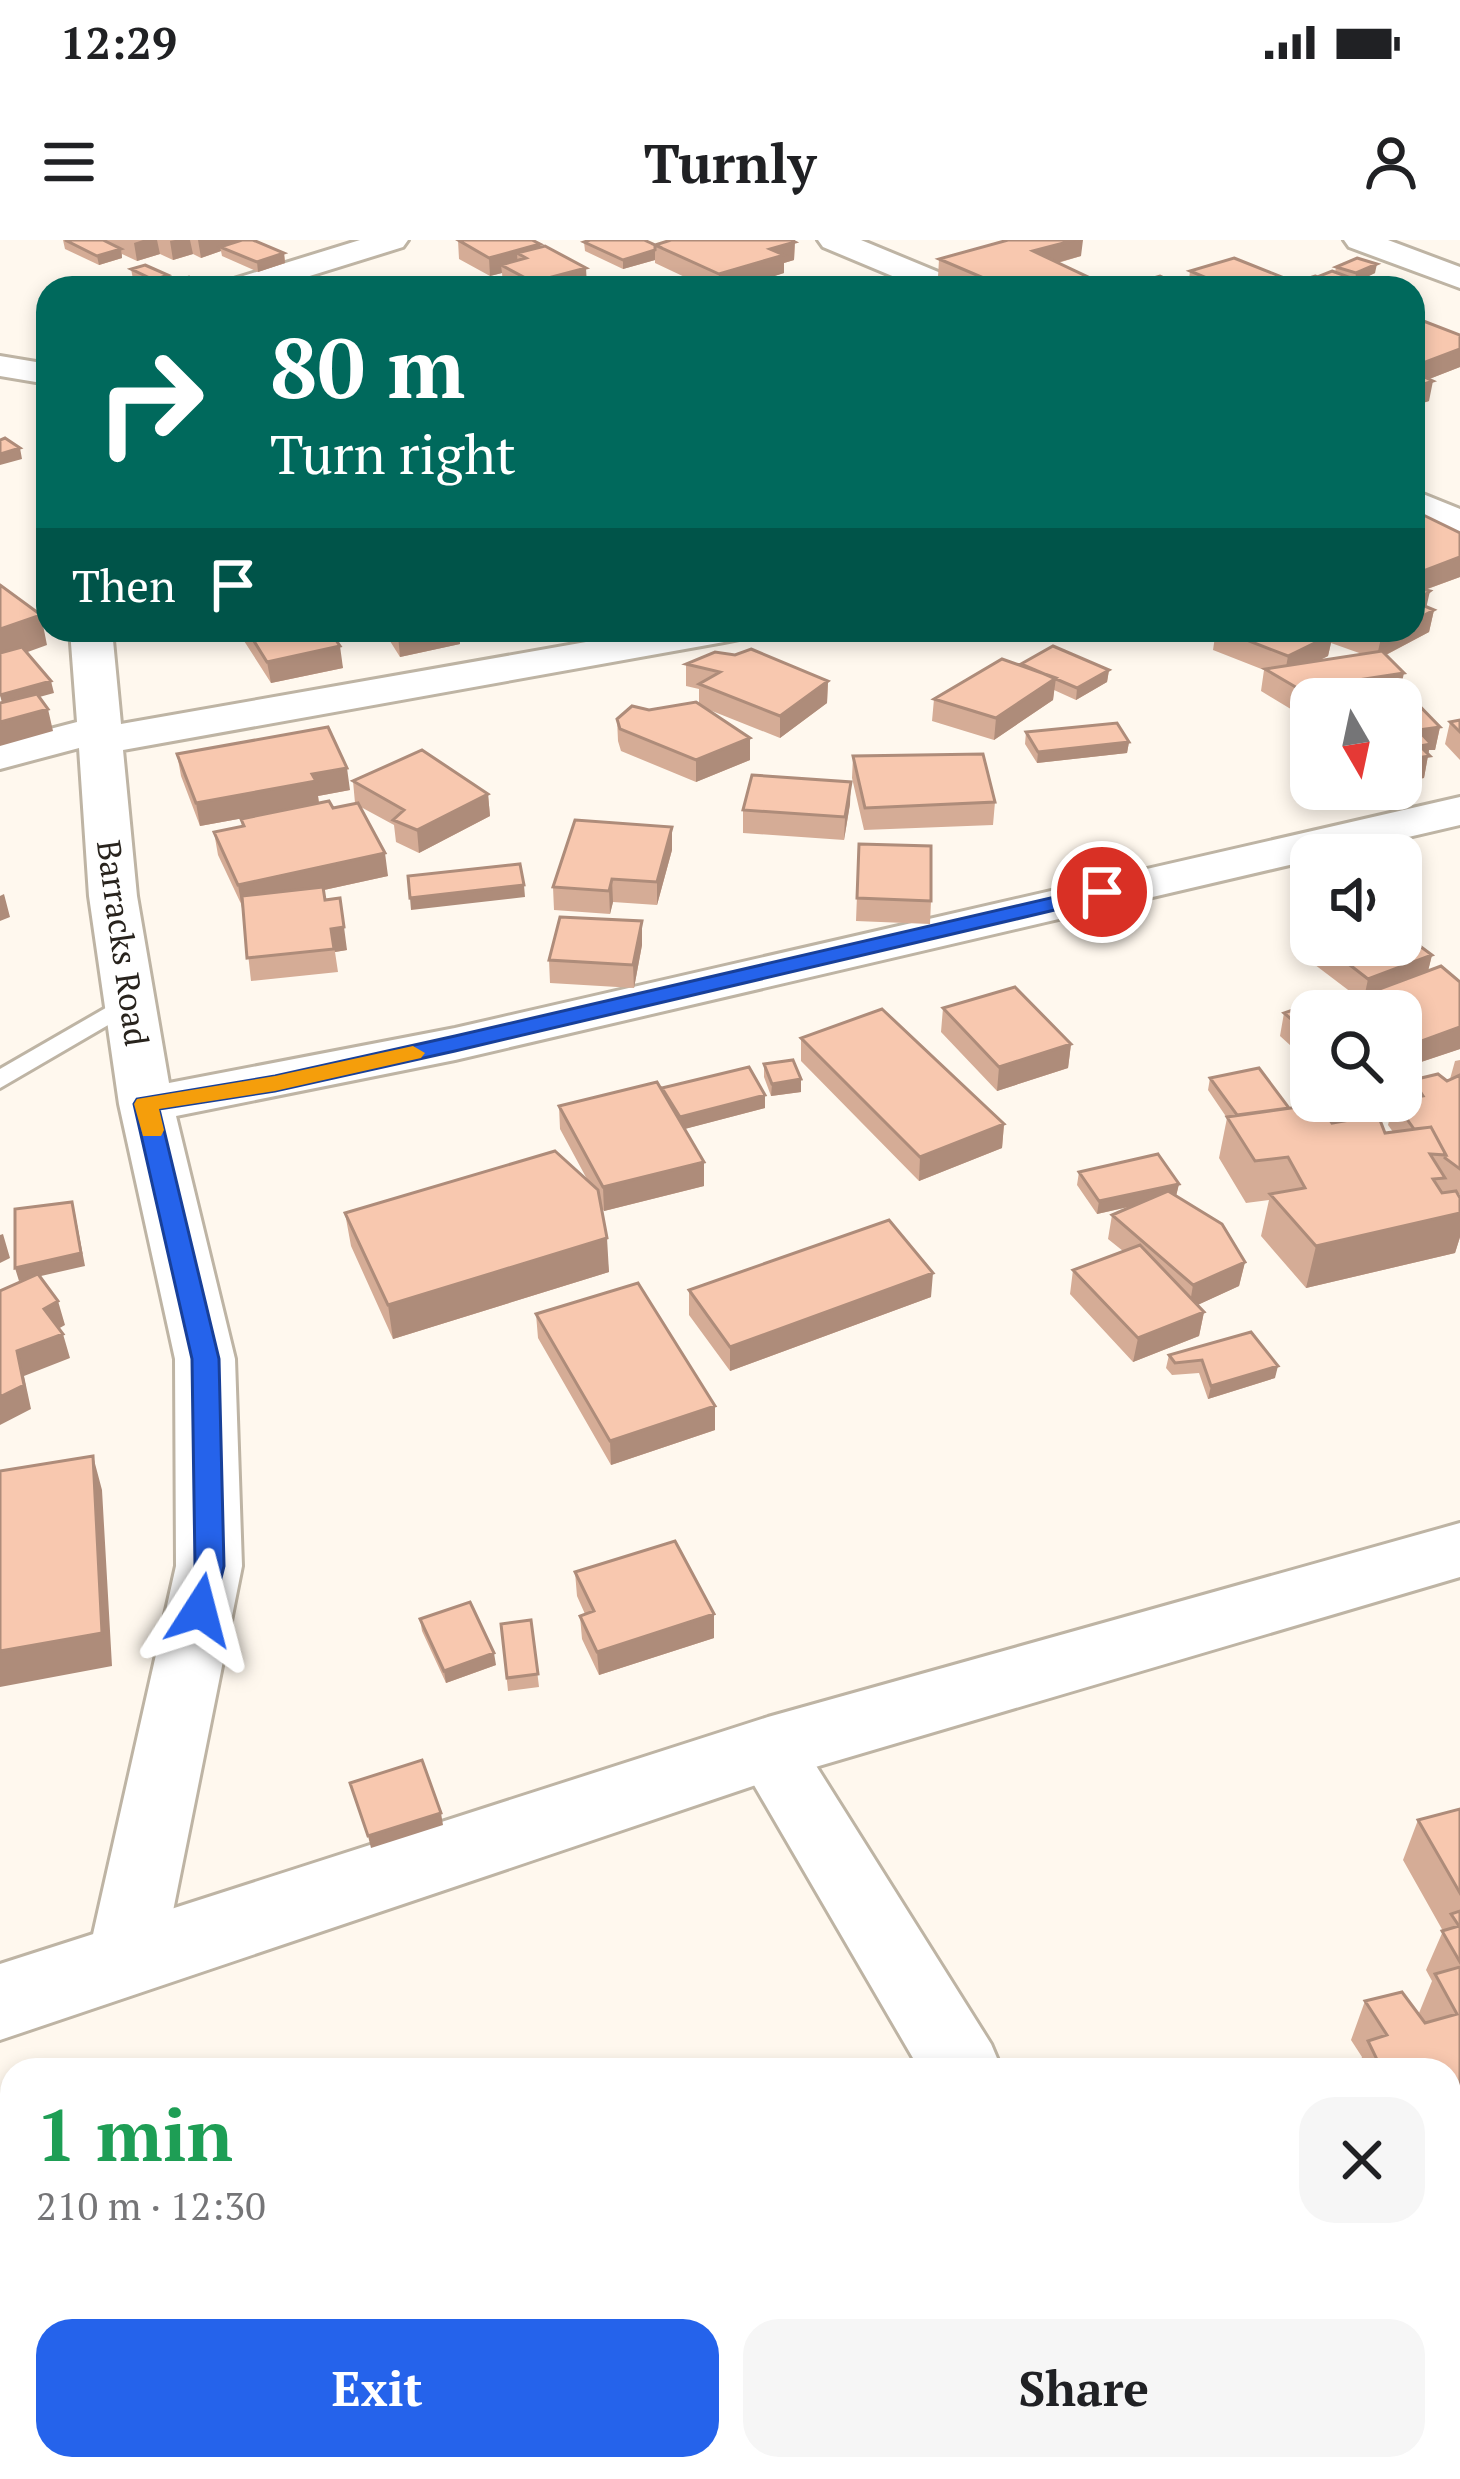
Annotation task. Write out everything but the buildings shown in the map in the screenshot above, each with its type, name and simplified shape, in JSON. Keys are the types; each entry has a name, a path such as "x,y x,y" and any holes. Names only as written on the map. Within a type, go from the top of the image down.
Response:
{"main road":[{"path":"0,2002 768,1749 1460,1550"}],"street":[{"path":"276,276 392,240"},
{"path":"834,240 919,276"},
{"path":"1360,240 1460,278"},
{"path":"897,276 909,272"},
{"path":"0,366 36,369"},
{"path":"1425,508 1460,524"},
{"name":"Barracks Road","path":"93,642 113,896 146,1104 206,1359 209,1566 125,1961"},
{"path":"0,756 99,735 653,642"},
{"path":"146,1104 275,1083 455,1044 1460,811"},
{"path":"768,1749 956,2058"}],"lane":[{"path":"0,1080 130,1002"}],"slow traffic":[{"path":"152,1130 146,1104 413,1053"}],"route":[{"path":"200,1610 209,1566 206,1359 146,1104 275,1083 455,1044 1102,892"}]}
